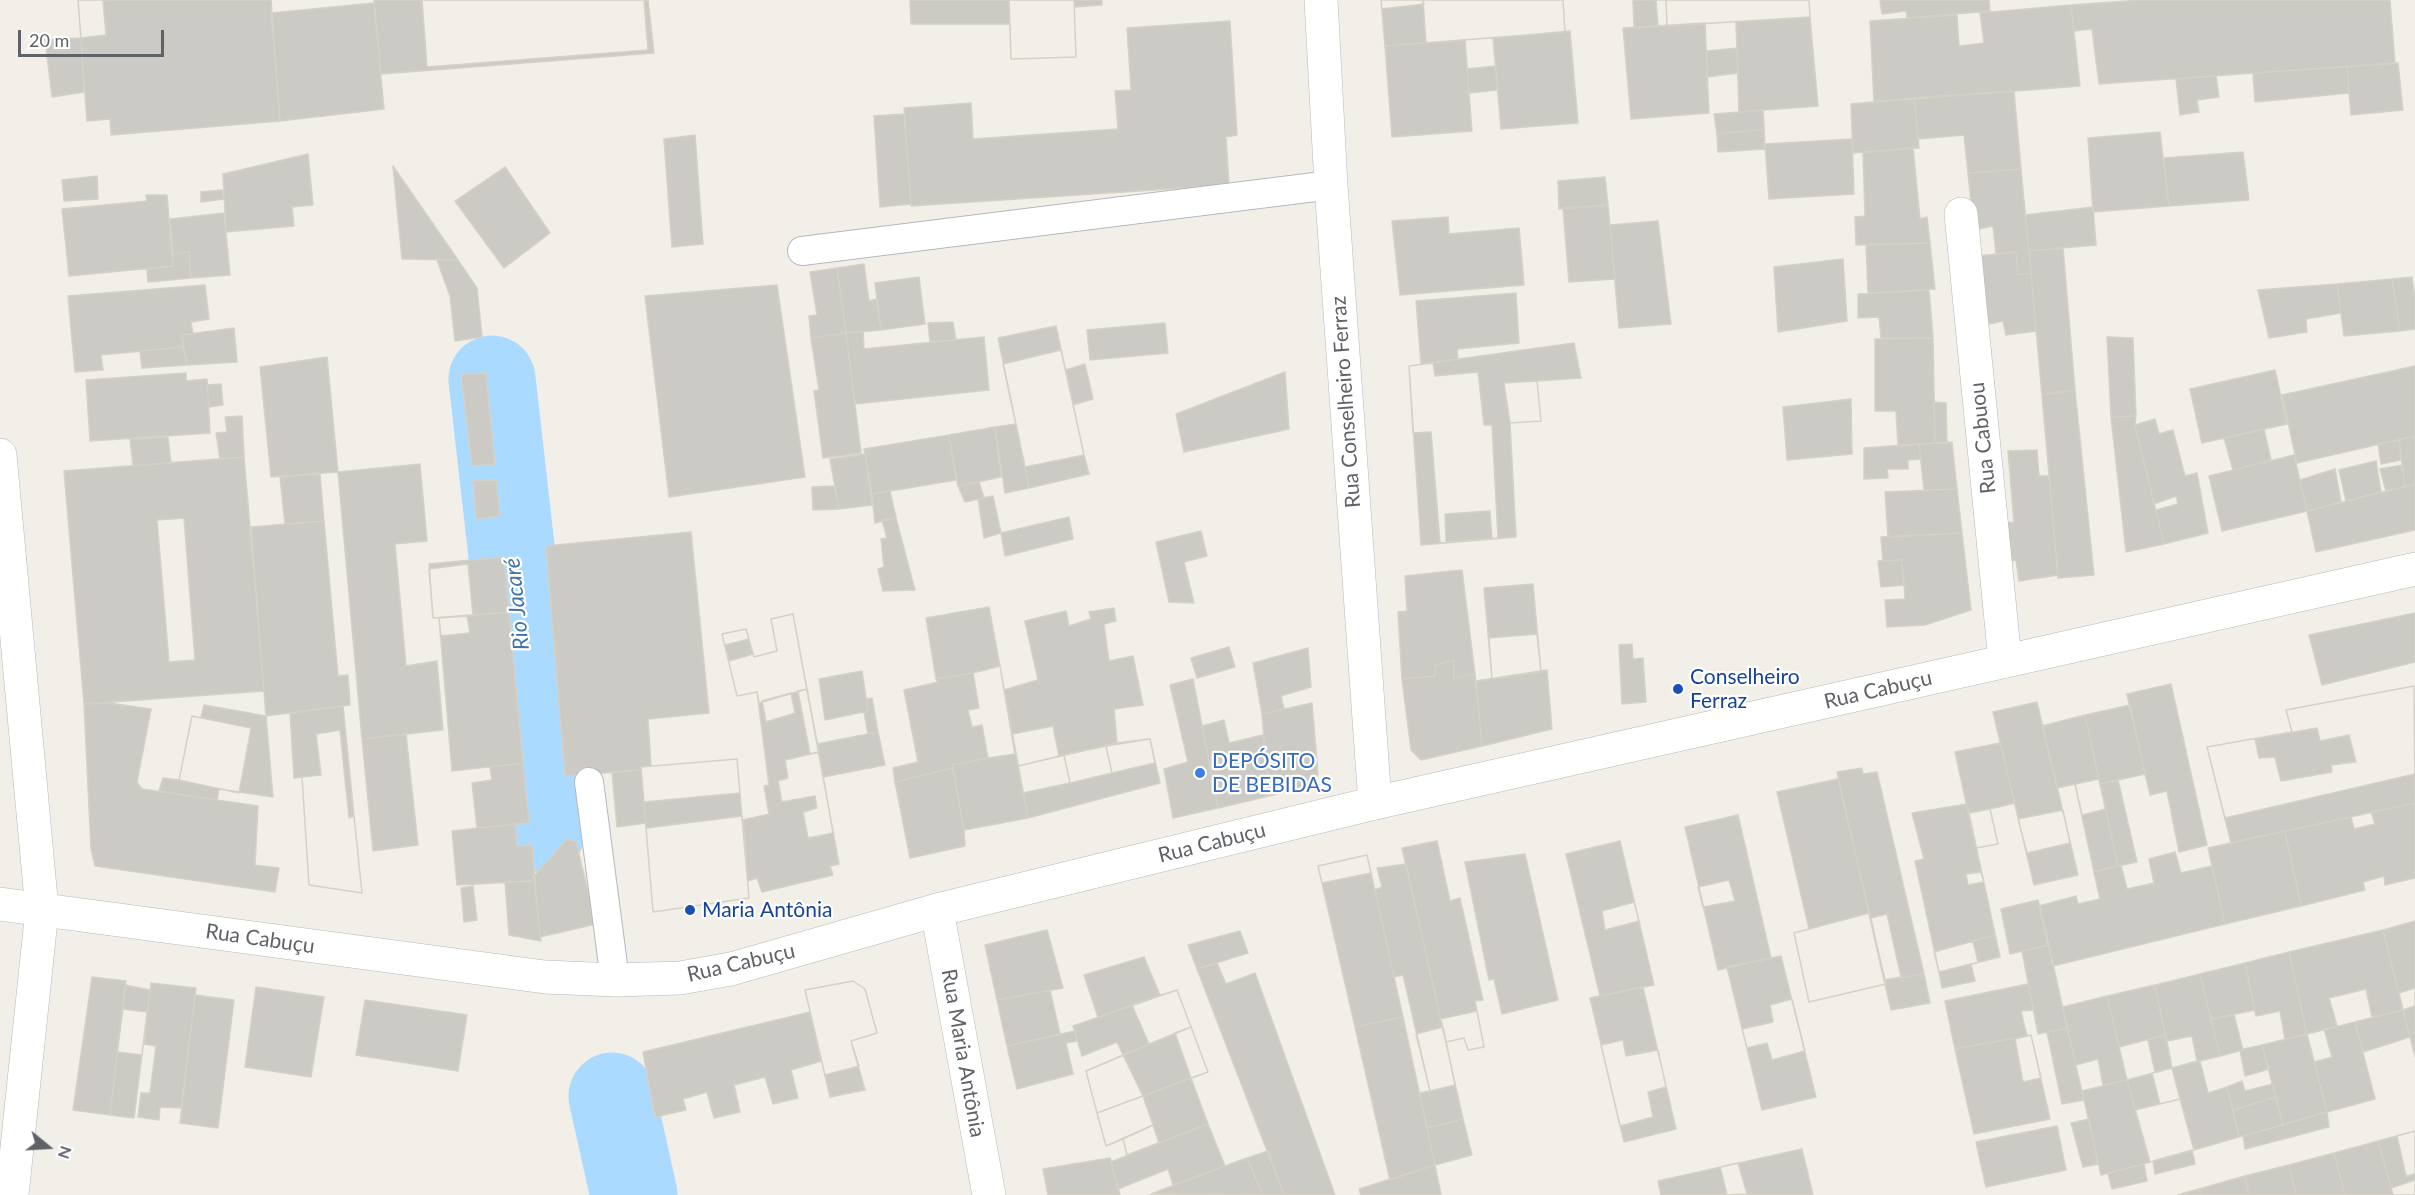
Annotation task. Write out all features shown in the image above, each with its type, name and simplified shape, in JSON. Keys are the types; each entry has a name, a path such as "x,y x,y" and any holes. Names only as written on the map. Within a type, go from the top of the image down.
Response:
{"street":[{"name":"Rua Conselheiro Ferraz","path":"1321,0 1331,185 1375,803"},
{"name":"Rua Cabuou","path":"1961,214 2005,661"},
{"path":"0,455 42,910 12,1195"},
{"name":"Rua Cabuçu","path":"0,904 545,977 615,980 680,978 731,969 937,910 1375,803 2415,569"},
{"name":"Rua Maria Antônia","path":"937,910 989,1195"}],"lane":[{"path":"802,251 1331,185"},
{"path":"589,782 615,980"}],"building":[{"path":"78,0 103,0 106,35 81,38"},
{"path":"78,0 271,0 280,121 111,135 110,119 87,121"},
{"path":"374,0 648,0 654,53 381,74"},
{"path":"422,0 644,0 648,50 427,67"},
{"path":"910,0 1074,0 1076,57 1011,59 1010,24 911,24"},
{"path":"1009,0 1074,0 1076,57 1011,59"},
{"path":"1074,0 1102,0 1102,5 1075,7"},
{"path":"1381,0 1423,0 1424,4 1382,9"},
{"path":"1381,0 1563,0 1565,32 1385,46"},
{"path":"1423,0 1563,0 1565,32 1426,43"},
{"path":"1633,0 1809,0 1810,17 1634,28"},
{"path":"1656,0 1666,0 1667,26 1658,26"},
{"path":"1666,0 1809,0 1810,17 1667,26"},
{"path":"1880,0 1989,0 1990,11 1907,18 1906,11 1882,14"},
{"path":"2141,0 2390,0 2395,63 2099,84 2092,29 2074,31 2071,5"},
{"path":"374,3 384,109 280,121 271,13"},
{"path":"2071,5 2080,86 1874,102 1870,21 1957,15 1959,46 1984,43 1980,13"},
{"path":"1810,17 1818,106 1739,112 1736,22"},
{"path":"1230,21 1237,135 1226,137 1229,185 911,206 904,108 971,103 973,139 1118,129 1115,91 1131,90 1127,28"},
{"path":"1705,23 1709,113 1631,119 1623,28"},
{"path":"1570,31 1578,123 1501,129 1493,38"},
{"path":"81,38 84,92 52,97 45,40"},
{"path":"1465,40 1472,131 1392,137 1385,46"},
{"path":"1737,48 1738,73 1707,77 1707,51"},
{"path":"2398,63 2403,110 2351,115 2347,67"},
{"path":"1495,66 1498,90 1469,93 1467,69"},
{"path":"2347,67 2349,93 2255,102 2253,73"},
{"path":"2216,76 2219,97 2197,100 2199,112 2180,115 2176,79"},
{"path":"2014,91 2021,169 1968,173 1964,135 1918,139 1914,98"},
{"path":"1914,98 1919,148 1853,153 1851,104"},
{"path":"1763,110 1764,129 1717,134 1714,114"},
{"path":"904,114 911,204 880,207 874,116"},
{"path":"1764,129 1765,149 1718,152 1717,134"},
{"path":"2160,132 2169,206 2093,212 2088,138"},
{"path":"695,135 703,244 672,247 664,139"},
{"path":"1852,139 1854,194 1769,199 1765,144"},
{"path":"1913,148 1920,219 1927,217 1930,243 1856,245 1855,217 1865,216 1863,152"},
{"path":"2243,152 2249,200 2169,206 2164,158"},
{"path":"308,154 313,205 292,207 294,226 226,232 223,174"},
{"path":"393,166 458,260 402,259"},
{"path":"505,167 550,233 504,268 455,201"},
{"path":"2021,169 2031,273 2018,275 2016,252 1996,254 1993,226 1974,230 1968,173"},
{"path":"97,176 98,199 64,201 62,180"},
{"path":"1605,177 1608,205 1559,209 1558,181"},
{"path":"222,190 224,199 201,202 201,192"},
{"path":"146,195 167,195 173,266 69,276 62,209 147,201"},
{"path":"1608,205 1615,279 1569,282 1563,208"},
{"path":"2093,207 2096,245 2029,251 2025,215"},
{"path":"224,213 230,275 191,278 189,252 173,254 170,219"},
{"path":"1448,217 1449,234 1519,228 1524,285 1400,295 1392,221"},
{"path":"1658,221 1671,324 1619,328 1610,225"},
{"path":"1930,243 1935,289 1868,293 1866,245"},
{"path":"2063,248 2075,390 2042,395 2029,251"},
{"path":"189,252 191,278 148,282 147,269 173,266 173,254"},
{"path":"2016,252 2018,275 2031,273 2036,331 2006,335 2003,321 1985,325 1978,256"},
{"path":"1843,259 1847,321 1778,332 1774,267"},
{"path":"437,260 458,260 477,288 482,337 455,341 450,296"},
{"path":"864,264 869,301 876,299 881,330 846,333 837,268"},
{"path":"837,268 846,333 811,338 809,316 817,315 810,272"},
{"path":"919,277 925,324 881,330 875,283"},
{"path":"2412,277 2415,329 2400,331 2392,279"},
{"path":"2392,279 2400,331 2344,336 2337,284"},
{"path":"2337,284 2341,313 2306,319 2307,332 2269,338 2258,290"},
{"path":"205,285 209,319 191,322 193,334 182,335 183,347 101,355 103,370 75,372 68,296"},
{"path":"777,285 805,477 669,497 645,296"},
{"path":"1929,290 1933,338 1881,338 1879,317 1858,318 1858,294"},
{"path":"1516,293 1519,343 1457,349 1458,359 1421,364 1416,301"},
{"path":"953,322 956,340 930,342 928,323"},
{"path":"1165,323 1168,353 1090,360 1087,330"},
{"path":"1056,326 1084,455 1025,467 998,338"},
{"path":"234,328 237,362 187,365 182,335"},
{"path":"863,331 864,349 984,337 989,390 855,404 846,333"},
{"path":"846,333 861,453 823,458 814,391 819,390 811,338"},
{"path":"2107,337 2133,338 2136,416 2111,417"},
{"path":"1933,338 1935,443 1898,446 1896,411 1875,411 1875,339"},
{"path":"1574,343 1581,378 1537,381 1541,421 1510,423 1516,537 1421,545 1409,366"},
{"path":"183,347 187,365 142,368 140,351"},
{"path":"1061,350 1084,455 1025,467 1003,364"},
{"path":"327,357 338,472 271,477 260,367"},
{"path":"1433,363 1435,376 1478,372 1484,425 1492,425 1498,538 1440,543 1431,432 1413,433 1409,366"},
{"path":"1085,364 1093,399 1073,405 1066,370"},
{"path":"2415,366 2415,436 2297,463 2282,395"},
{"path":"2275,370 2287,424 2202,443 2190,389"},
{"path":"1285,372 1289,429 1184,452 1176,414"},
{"path":"186,373 186,381 207,379 210,433 90,441 86,380"},
{"path":"486,373 495,464 472,466 461,374"},
{"path":"1537,381 1541,421 1510,423 1504,383"},
{"path":"221,384 223,405 209,407 207,385"},
{"path":"2075,390 2094,575 2058,578 2042,395"},
{"path":"1851,399 1852,454 1787,460 1783,407"},
{"path":"1934,402 1946,403 1947,443 1935,443"},
{"path":"242,416 244,457 220,459 216,433 227,432 225,417"},
{"path":"2136,416 2135,425 2164,544 2126,552 2111,417"},
{"path":"2155,419 2159,434 2173,430 2185,476 2197,473 2208,533 2164,544 2156,510 2178,504 2176,496 2154,504 2135,425"},
{"path":"1016,424 1029,488 1005,493 995,427"},
{"path":"995,427 1001,477 958,486 949,435"},
{"path":"2264,429 2271,460 2233,470 2224,438"},
{"path":"949,435 956,480 872,494 864,449"},
{"path":"2415,436 2415,484 2405,487 2399,440"},
{"path":"168,437 171,463 133,466 130,439"},
{"path":"2399,440 2401,460 2381,464 2378,444"},
{"path":"1952,442 1957,489 1924,490 1919,444"},
{"path":"1919,444 1921,459 1908,460 1908,469 1887,469 1888,478 1864,479 1864,448"},
{"path":"2037,450 2039,476 2049,476 2058,575 2019,581 2016,560 2008,561 2004,523 2014,522 2008,451"},
{"path":"865,454 872,505 839,509 830,459"},
{"path":"1084,455 1089,474 1029,488 1025,467"},
{"path":"2294,455 2307,511 2222,531 2209,476"},
{"path":"244,457 264,691 84,704 64,471"},
{"path":"2376,461 2381,492 2346,501 2339,470"},
{"path":"420,464 427,541 395,544 406,666 437,661 443,730 362,739 338,472"},
{"path":"2402,465 2405,487 2386,491 2380,469"},
{"path":"2335,469 2341,502 2307,511 2300,480"},
{"path":"320,474 324,521 285,524 280,477"},
{"path":"496,480 500,516 476,519 473,481"},
{"path":"979,482 984,498 965,502 958,486"},
{"path":"2415,484 2415,530 2316,552 2307,511"},
{"path":"834,486 839,509 813,510 812,487"},
{"path":"1957,489 1962,533 1888,537 1885,492"},
{"path":"890,491 896,518 875,523 872,494"},
{"path":"993,496 1001,533 984,538 978,499"},
{"path":"1490,511 1492,538 1446,542 1445,514"},
{"path":"1069,517 1073,539 1005,556 1001,533"},
{"path":"184,518 195,660 169,662 157,520"},
{"path":"896,518 915,590 883,591 878,569 884,567 881,539 887,538 882,520"},
{"path":"324,521 338,676 348,675 350,705 266,716 251,527"},
{"path":"1201,531 1207,556 1184,562 1194,603 1169,602 1156,542"},
{"path":"691,532 709,713 648,719 651,766 641,767 641,770 565,776 546,546"},
{"path":"1962,533 1971,610 1925,625 1887,627 1885,600 1905,599 1902,560 1883,561 1881,537"},
{"path":"504,557 509,612 433,618 429,564"},
{"path":"1902,560 1904,585 1881,587 1878,561"},
{"path":"468,564 473,615 433,618 429,569"},
{"path":"1462,570 1475,674 1454,678 1454,660 1435,665 1435,676 1402,679 1398,612 1407,611 1405,576"},
{"path":"1533,584 1541,672 1492,679 1484,588"},
{"path":"989,607 1028,818 964,830 952,765 988,758 982,725 972,727 968,710 979,708 973,673 936,679 926,618"},
{"path":"1114,608 1116,621 1104,624 1109,661 1133,656 1143,705 1114,709 1117,743 1059,756 1053,726 1012,734 1004,690 1038,680 1025,621 1066,611 1069,626 1091,619 1089,612"},
{"path":"509,612 523,763 452,771 439,618"},
{"path":"2415,613 2415,662 2322,685 2309,635"},
{"path":"793,614 807,689 759,703 757,692 737,696 722,634 746,629 754,657 777,651 771,619"},
{"path":"793,614 839,864 830,866 833,875 762,892 757,878 748,881 743,820 769,814 764,786 769,785 757,692 737,696 722,634 746,629 754,657 777,651 771,619"},
{"path":"467,616 470,633 441,636 439,618"},
{"path":"1537,634 1541,672 1492,679 1489,638"},
{"path":"749,639 753,654 729,661 725,645"},
{"path":"1632,644 1633,659 1643,658 1646,702 1622,704 1619,645"},
{"path":"1229,647 1235,667 1197,678 1191,658"},
{"path":"1308,648 1311,687 1281,696 1284,709 1262,714 1253,663"},
{"path":"1454,660 1454,678 1475,674 1482,746 1421,760 1411,750 1402,679 1435,676 1435,665"},
{"path":"1000,666 1015,754 988,758 982,725 972,727 968,710 979,708 973,673"},
{"path":"1547,670 1552,729 1482,746 1476,681"},
{"path":"862,671 868,711 825,720 819,679"},
{"path":"973,673 979,708 968,710 972,727 982,725 988,758 952,765 953,768 895,782 893,768 918,762 904,690 938,682 936,679"},
{"path":"1193,679 1218,808 1173,818 1164,769 1188,762 1170,685"},
{"path":"2171,684 2207,845 2179,852 2167,791 2150,795 2127,694"},
{"path":"2414,686 2415,774 2225,818 2207,747 2292,732 2286,710"},
{"path":"2414,686 2415,803 2231,843 2207,747 2292,732 2286,710"},
{"path":"807,689 819,752 810,754 798,691"},
{"path":"791,693 795,713 766,722 762,701"},
{"path":"872,698 878,732 868,734 864,712 868,711 867,699"},
{"path":"2037,702 2078,875 2034,885 1993,712"},
{"path":"109,703 151,709 137,782 142,789 258,806 255,865 279,868 275,892 95,866 91,849 84,704"},
{"path":"1312,703 1318,774 1311,786 1269,796 1262,714"},
{"path":"204,705 266,716 273,797 219,789 217,800 159,791 163,778 179,780 192,716 201,718"},
{"path":"2130,705 2145,774 2100,784 2085,715"},
{"path":"343,706 362,893 309,885 302,777 294,778 290,713"},
{"path":"2085,715 2099,779 2057,788 2042,726"},
{"path":"192,716 251,728 239,793 179,780"},
{"path":"1224,720 1229,743 1263,735 1269,796 1218,808 1202,726"},
{"path":"2317,728 2320,741 2349,735 2356,762 2331,765 2332,772 2281,781 2275,757 2259,758 2255,739"},
{"path":"340,730 349,818 354,816 362,893 309,885 302,777 321,775 316,734"},
{"path":"878,732 885,765 823,777 817,744"},
{"path":"406,734 418,845 373,851 362,739"},
{"path":"1150,739 1155,763 1112,773 1106,746"},
{"path":"1150,739 1160,783 1028,818 1018,766 1117,743"},
{"path":"2000,743 2015,803 1990,809 1998,844 1976,848 1955,752"},
{"path":"1106,746 1112,773 1070,783 1064,755"},
{"path":"819,752 833,833 808,838 803,812 817,808 815,796 782,802 778,781 788,778 785,760"},
{"path":"1064,755 1070,783 1023,793 1018,766"},
{"path":"737,759 740,793 644,802 641,767"},
{"path":"737,759 749,898 653,912 641,767"},
{"path":"523,763 529,823 477,828 472,783 492,780 490,767"},
{"path":"953,768 965,846 910,858 895,782"},
{"path":"1862,768 1863,774 1877,772 1924,974 1884,980 1837,772"},
{"path":"641,770 646,823 617,827 612,772"},
{"path":"1838,779 1886,984 1809,1002 1794,933 1809,929 1777,792"},
{"path":"2099,779 2106,809 2082,815 2075,784"},
{"path":"2099,779 2118,866 2094,872 2075,784"},
{"path":"2118,780 2137,862 2118,866 2100,784"},
{"path":"2415,803 2415,878 2385,885 2384,876 2363,882 2365,890 2301,906 2285,831 2351,817 2354,829 2375,824 2371,812"},
{"path":"1967,804 2000,957 1939,972 1915,861 1924,859 1912,813"},
{"path":"1990,809 1998,844 1976,848 1969,813"},
{"path":"2063,810 2070,843 2027,853 2018,819"},
{"path":"1738,815 1771,958 1718,970 1685,827"},
{"path":"742,816 749,898 653,912 646,828"},
{"path":"515,824 517,846 532,845 535,881 457,885 452,831"},
{"path":"2285,831 2301,906 2225,924 2208,848"},
{"path":"567,839 576,842 596,924 540,937 534,876"},
{"path":"1437,841 1450,901 1460,898 1483,1000 1475,1001 1484,1047 1468,1050 1464,1038 1446,1042 1402,848"},
{"path":"1620,841 1654,985 1600,996 1566,854"},
{"path":"2175,852 2181,873 2212,866 2225,924 2053,966 2039,906 2076,896 2078,904 2100,899 2094,872 2121,865 2127,889 2154,883 2149,859"},
{"path":"1525,854 1558,1000 1502,1014 1494,979 1489,980 1465,862"},
{"path":"1367,855 1371,873 1322,883 1318,866"},
{"path":"1367,855 1403,1017 1355,1027 1318,866"},
{"path":"1406,864 1463,1119 1427,1128 1419,1093 1430,1091 1403,975 1394,977 1375,890 1382,887 1377,868"},
{"path":"1981,872 1984,882 1968,885 1966,874"},
{"path":"1729,880 1735,901 1703,907 1698,887"},
{"path":"535,881 541,941 509,935 505,882"},
{"path":"473,886 477,920 464,922 461,888"},
{"path":"2038,900 2049,945 2010,954 2001,909"},
{"path":"1634,902 1639,921 1605,930 1602,911"},
{"path":"1869,913 1886,984 1809,1002 1794,933"},
{"path":"1887,914 1901,977 1884,980 1871,918"},
{"path":"2415,921 2415,1006 2403,1010 2383,930"},
{"path":"1047,930 1063,988 997,1000 985,945"},
{"path":"2383,930 2403,1010 2372,1017 2366,989 2329,998 2337,1026 2307,1034 2289,952"},
{"path":"1240,931 1248,953 1197,969 1188,945"},
{"path":"1995,935 2000,957 1978,962 1973,941"},
{"path":"1995,935 2000,957 1939,972 1934,952"},
{"path":"2049,945 2067,1028 2038,1034 2022,951"},
{"path":"2289,952 2307,1034 2285,1039 2280,1011 2256,1016 2245,963"},
{"path":"1781,956 1816,1097 1762,1110 1727,967"},
{"path":"1144,957 1160,995 1098,1017 1084,975"},
{"path":"1217,963 1226,984 1255,973 1335,1195 1284,1195 1197,969"},
{"path":"2245,963 2255,1010 2211,1019 2200,974"},
{"path":"1971,964 1975,981 1942,988 1939,972"},
{"path":"1924,974 1930,1003 1891,1010 1884,980"},
{"path":"2200,974 2220,1056 2172,1068 2155,985"},
{"path":"92,977 126,981 110,1115 73,1110"},
{"path":"853,981 865,989 877,1033 851,1041 859,1066 825,1075 805,990"},
{"path":"853,981 865,989 877,1033 851,1041 865,1090 830,1097 805,990"},
{"path":"151,983 196,988 181,1108 160,1107 159,1120 138,1117 141,1093 150,1093 156,1046 144,1044"},
{"path":"2028,984 2034,1010 2021,1011 2027,1036 1955,1049 1945,1001"},
{"path":"125,985 150,990 134,1118 110,1115"},
{"path":"2155,985 2165,1035 2119,1047 2107,996"},
{"path":"256,987 324,997 311,1077 245,1067"},
{"path":"1643,987 1676,1129 1624,1142 1590,998"},
{"path":"2415,988 2415,1006 2403,1010 2399,993"},
{"path":"1050,990 1060,1034 1007,1046 997,1000"},
{"path":"1177,990 1191,1027 1149,1044 1132,1005"},
{"path":"1177,990 1191,1027 1123,1055 1117,1042 1082,1056 1073,1026"},
{"path":"195,995 234,1000 218,1128 180,1123"},
{"path":"2107,996 2127,1080 2103,1085 2098,1059 2076,1065 2063,1007"},
{"path":"1792,999 1805,1051 1772,1060 1767,1043 1747,1048 1742,1029 1773,1022 1770,1005"},
{"path":"365,1000 467,1015 458,1071 356,1055"},
{"path":"2415,1006 2415,1056 2403,1010"},
{"path":"123,1009 147,1012 142,1055 117,1052"},
{"path":"2403,1010 2410,1037 2363,1052 2355,1022"},
{"path":"1477,1011 1484,1047 1468,1050 1464,1038 1446,1042 1440,1019"},
{"path":"810,1012 821,1061 791,1070 798,1098 773,1104 765,1077 734,1085 740,1112 714,1118 707,1092 683,1099 686,1110 655,1117 643,1052"},
{"path":"2234,1015 2243,1050 2220,1056 2211,1019"},
{"path":"1403,1017 1435,1165 1390,1180 1355,1027"},
{"path":"2355,1022 2375,1099 2327,1112 2307,1034"},
{"path":"1191,1027 1208,1072 1191,1078 1175,1033"},
{"path":"1191,1027 1208,1072 1097,1113 1086,1071"},
{"path":"1443,1027 1455,1085 1430,1091 1416,1034"},
{"path":"2067,1028 2084,1100 2062,1104 2047,1032"},
{"path":"2324,1029 2332,1057 2314,1062 2307,1034"},
{"path":"1075,1031 1077,1041 1066,1043 1073,1074 1017,1089 1007,1046"},
{"path":"2307,1034 2327,1112 2283,1125 2262,1045"},
{"path":"2031,1035 2041,1078 2023,1082 2015,1039"},
{"path":"2031,1035 2050,1119 1974,1134 1955,1049"},
{"path":"2165,1035 2172,1068 2155,1072 2148,1040"},
{"path":"2192,1036 2197,1061 2172,1068 2167,1041"},
{"path":"1623,1040 1626,1056 1658,1050 1666,1087 1648,1092 1653,1117 1620,1126 1601,1045"},
{"path":"2262,1045 2269,1069 2245,1076 2240,1050"},
{"path":"1123,1055 1143,1096 1097,1113 1086,1071"},
{"path":"2200,1061 2208,1093 2227,1087 2239,1137 2194,1150 2172,1068"},
{"path":"2172,1068 2180,1099 2160,1104 2152,1073"},
{"path":"2172,1068 2194,1150 2150,1162 2127,1080"},
{"path":"1191,1078 1208,1124 1127,1155 1123,1139 1106,1146 1097,1113"},
{"path":"2127,1080 2150,1162 2101,1175 2082,1091"},
{"path":"2242,1081 2245,1091 2273,1084 2276,1097 2233,1110 2227,1087"},
{"path":"1143,1096 1153,1125 1106,1146 1097,1113"},
{"path":"2276,1097 2283,1125 2239,1137 2233,1110"},
{"path":"2180,1099 2194,1150 2150,1162 2135,1110"},
{"path":"2327,1112 2329,1127 2245,1149 2243,1136"},
{"path":"1463,1119 1472,1155 1435,1165 1427,1128"},
{"path":"2089,1119 2098,1164 2083,1167 2071,1123"},
{"path":"1208,1124 1225,1166 1173,1185 1168,1169 1118,1189 1111,1162"},
{"path":"1153,1125 1159,1143 1127,1155 1123,1139"},
{"path":"2057,1126 2066,1170 1986,1187 1976,1142"},
{"path":"2415,1131 2415,1174 2406,1176 2397,1136"},
{"path":"2415,1131 2415,1195 2393,1195 2378,1141"},
{"path":"2378,1141 2393,1195 2345,1195 2334,1153"},
{"path":"1802,1149 1813,1195 1661,1195 1658,1181"},
{"path":"2192,1150 2195,1164 2155,1174 2153,1161"},
{"path":"1268,1151 1284,1195 1263,1195 1247,1158"},
{"path":"2334,1153 2345,1195 2296,1195 2289,1165"},
{"path":"1110,1158 1120,1195 1048,1195 1043,1169"},
{"path":"1247,1158 1263,1195 1151,1194 1225,1166"},
{"path":"1738,1163 1747,1194 1727,1195 1720,1167"},
{"path":"2144,1164 2147,1181 2112,1189 2108,1173"},
{"path":"1435,1165 1441,1195 1361,1195 1359,1189"},
{"path":"2289,1165 2296,1195 2249,1195 2245,1176"},
{"path":"2245,1176 2249,1195 2201,1195 2199,1189"},
{"path":"2415,1180 2415,1195 2393,1195 2391,1188"},
{"path":"2199,1189 2201,1195 2177,1195"}],"waterway":[{"name":"Rio Jacaré","path":"492,379 543,829"},
{"name":"Rio Jacaré","path":"612,1096 634,1195"}],"place":[{"name":"Conselheiro Ferraz","path":"1678,689"},
{"name":"DEPÓSITO DE BEBIDAS","path":"1200,773"},
{"name":"Maria Antônia","path":"690,910"}]}
